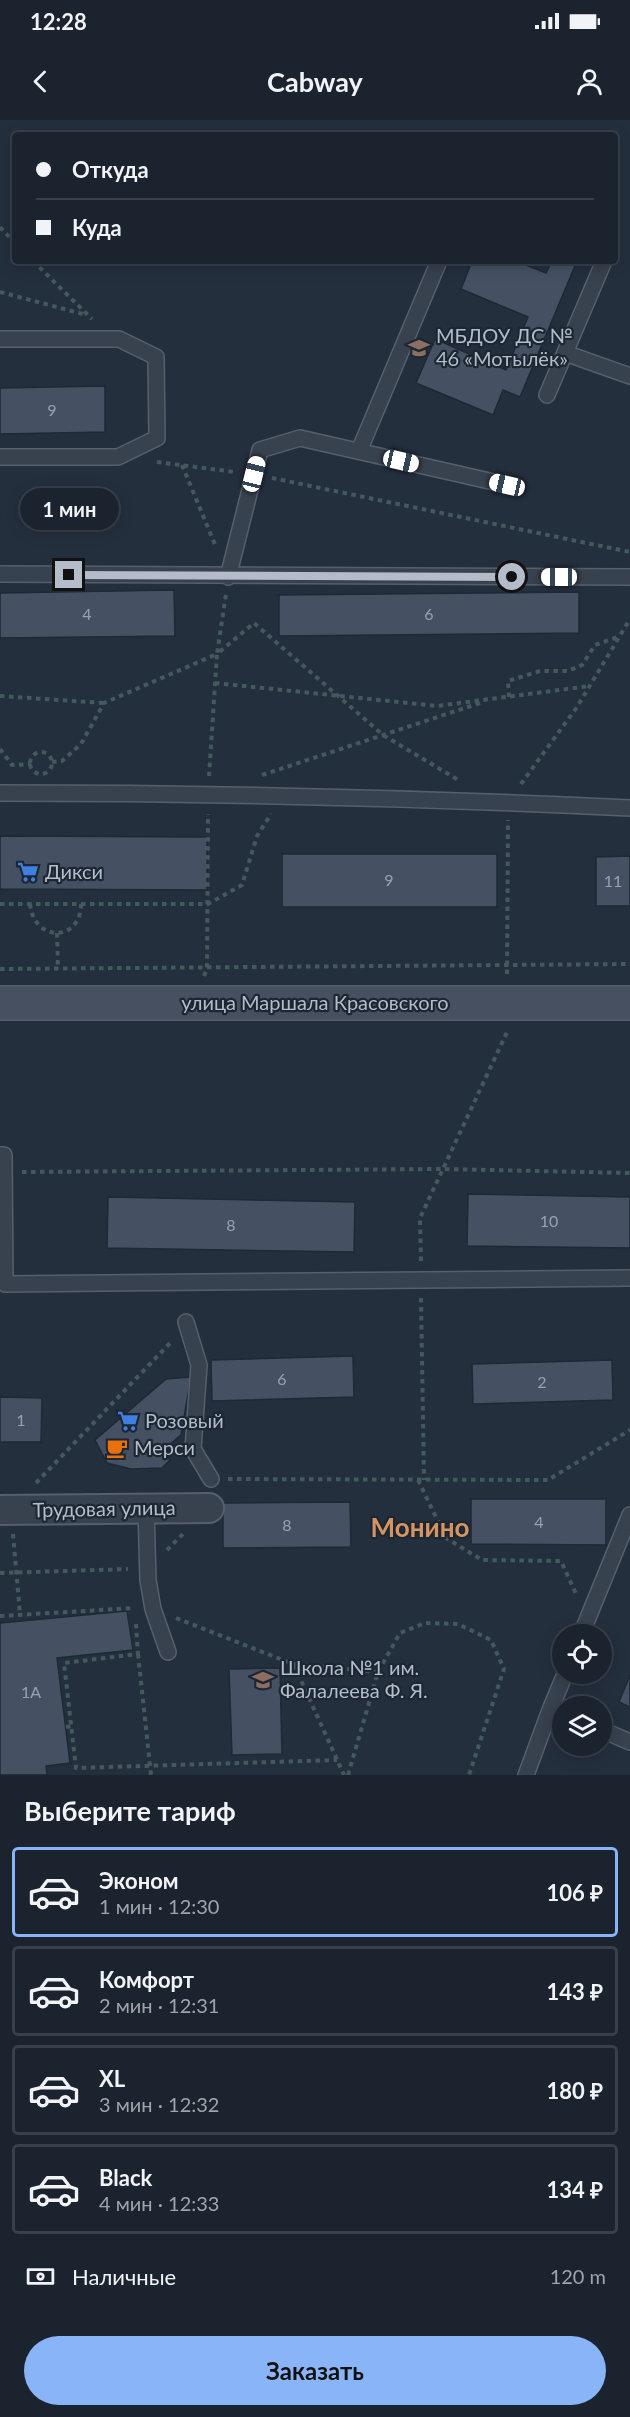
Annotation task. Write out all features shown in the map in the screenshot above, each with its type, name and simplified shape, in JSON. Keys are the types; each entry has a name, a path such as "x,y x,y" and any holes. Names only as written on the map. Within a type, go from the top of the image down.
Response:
{"street":[{"name":"улица Маршала Красовского","path":"0,1003 630,1003"},
{"name":"Трудовая улица","path":"5,1510 209,1508"}],"lane":[{"path":"359,451 438,264"},
{"path":"547,395 603,264"},
{"path":"0,339 119,339 156,357 158,438 118,457 0,457"},
{"path":"565,353 630,376"},
{"path":"228,577 260,450 300,438 507,485"},
{"path":"0,574 228,577 630,577"},
{"path":"0,793 207,793 630,808"},
{"path":"0,1155 4,1155 5,1284 630,1278"},
{"path":"186,1322 199,1365 193,1449 211,1479"},
{"path":"146,1508 148,1568 153,1609 168,1652"},
{"path":"585,1624 630,1515"},
{"path":"526,1775 552,1721"},
{"path":"612,1734 630,1742"}],"path":[{"path":"0,227 12,240"},
{"path":"36,264 85,314 119,339"},
{"path":"0,292 85,314"},
{"path":"118,457 254,474 630,552"},
{"path":"181,465 228,577 217,654 207,793 207,969"},
{"path":"507,972 501,802 590,686 630,619"},
{"path":"0,696 104,703 217,654 254,623 383,735 501,802"},
{"path":"508,697 508,681 540,671 568,671 582,665 594,645 620,636"},
{"path":"215,683 437,706 590,686"},
{"path":"251,779 495,699"},
{"path":"52,762 62,760 81,744 104,703"},
{"path":"0,749 12,765 30,764"},
{"path":"40,752 50,756 52,762 50,769 41,774 34,771 30,764 32,757 40,752"},
{"path":"0,904 208,904 242,885 256,836 283,795"},
{"path":"30,904 31,917 40,928 51,934 62,933 73,926 81,916 81,904"},
{"path":"57,933 58,969"},
{"path":"0,969 630,964"},
{"path":"424,1480 420,1218 508,1029"},
{"path":"4,1172 443,1169 630,1173"},
{"path":"20,1614 5,1510 185,1327 186,1322"},
{"path":"211,1479 548,1480 630,1430"},
{"path":"418,1480 446,1538 482,1560 561,1561 588,1617"},
{"path":"0,1573 148,1568 209,1508"},
{"path":"135,1608 151,1775"},
{"path":"0,1616 135,1608 153,1609 293,1664 378,1672"},
{"path":"346,1775 378,1672 400,1633 425,1623 458,1624 491,1640 504,1669 469,1775"},
{"path":"138,1654 64,1663 76,1768 337,1760"},
{"path":"293,1664 346,1775"},
{"path":"66,1727 72,1726"}],"building":[{"path":"471,264 524,264 546,273 550,264 576,264 520,397 503,390 493,415 416,383 435,339 506,370 528,317 461,289"},
{"path":"105,386 105,432 0,434 0,388"},
{"path":"174,590 175,636 0,638 0,593"},
{"path":"579,592 579,633 279,636 279,595"},
{"path":"0,836 207,837 207,890 0,889"},
{"path":"282,854 497,854 497,907 282,907"},
{"path":"630,856 630,906 596,906 596,857"},
{"path":"468,1194 630,1197 630,1248 467,1246"},
{"path":"108,1197 355,1202 354,1252 107,1248"},
{"path":"353,1356 354,1397 212,1401 211,1360"},
{"path":"612,1360 613,1400 473,1404 472,1364"},
{"path":"191,1377 181,1435 162,1451 170,1460 162,1468 131,1469 107,1463 95,1440 166,1379"},
{"path":"0,1397 42,1398 41,1442 0,1442"},
{"path":"471,1499 606,1499 606,1545 471,1544"},
{"path":"350,1502 351,1547 223,1548 223,1503"},
{"path":"127,1611 133,1650 57,1658 70,1763 46,1766 47,1775 0,1775 0,1623"},
{"path":"280,1668 282,1754 232,1755 229,1669"},
{"path":"630,1675 630,1707 619,1702"}],"place":[{"name":"МБДОУ ДC № 46 «Мотылёк»","path":"419,348"},
{"name":"Дикси","path":"28,872"},
{"name":"Розовый","path":"128,1421"},
{"name":"Мерси","path":"117,1448"},
{"name":"Школа №1 им. Фалалеева Ф. Я.","path":"263,1680"}],"district":[{"name":"Монино","path":"420,1528"}],"route":[{"path":"69,575 512,577"}]}
